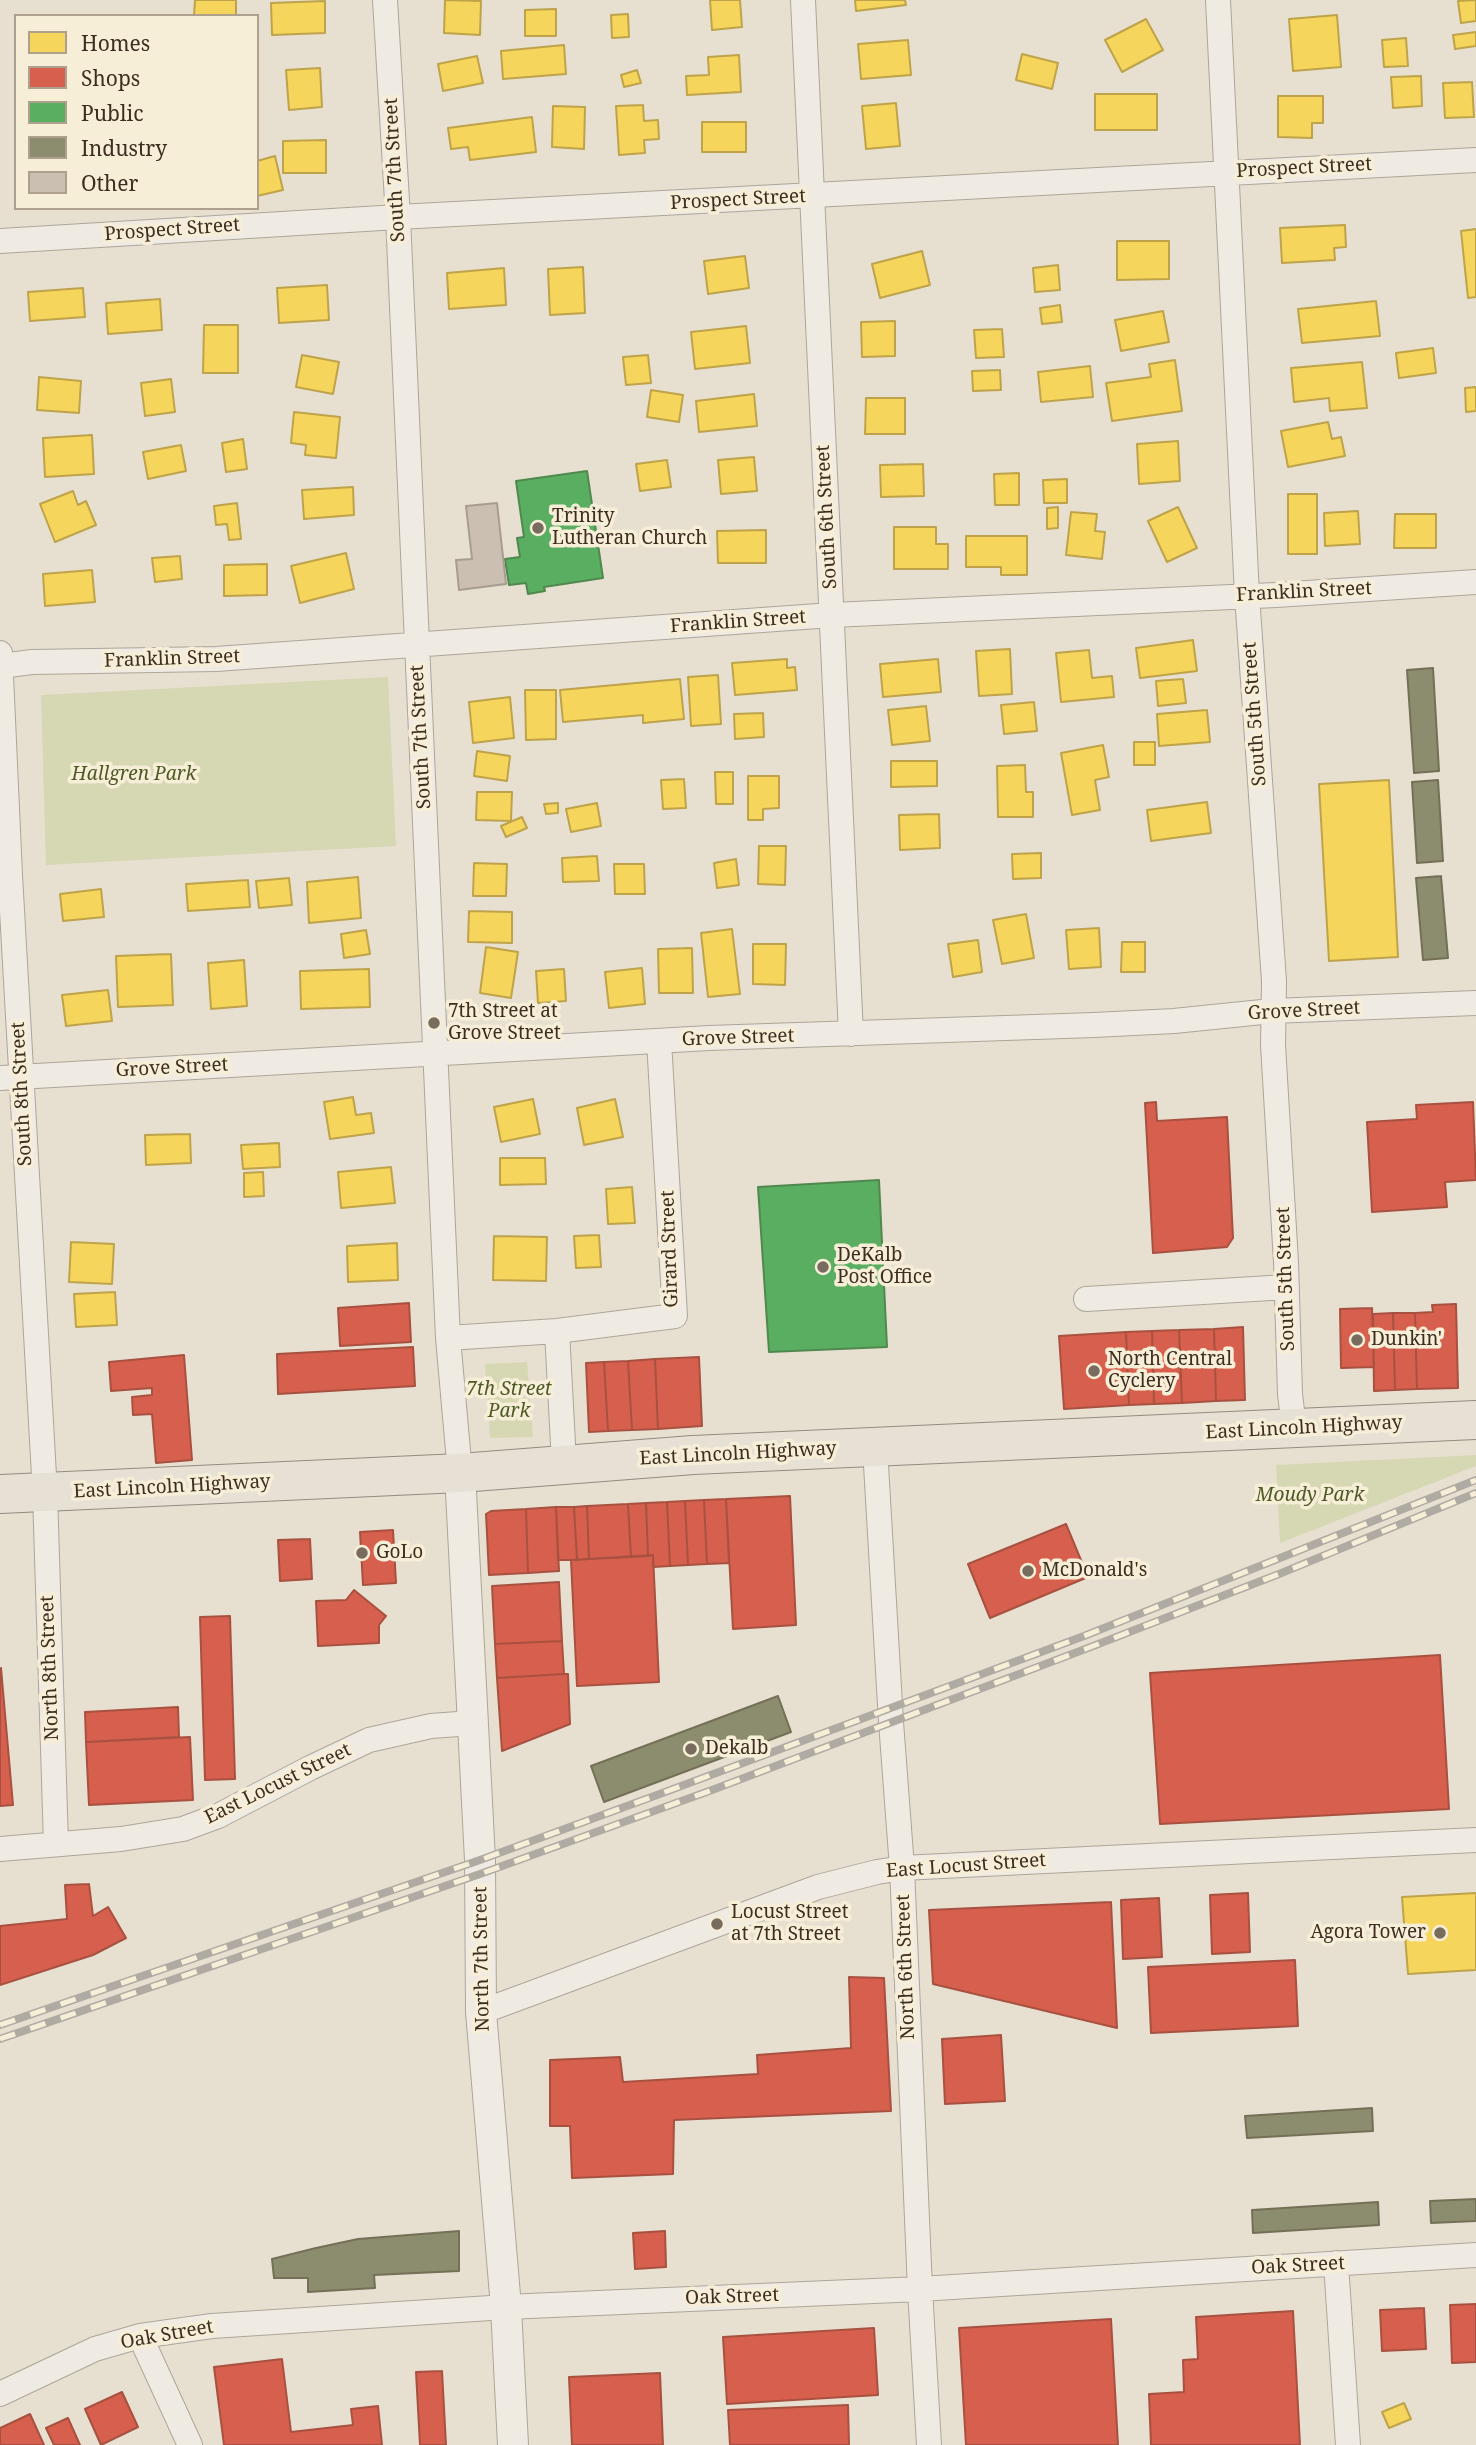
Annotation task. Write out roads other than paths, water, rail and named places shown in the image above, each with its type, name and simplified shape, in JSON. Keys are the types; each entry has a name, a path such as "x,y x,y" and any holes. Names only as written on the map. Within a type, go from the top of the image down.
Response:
{"main road":[{"name":"East Lincoln Highway","path":"0,1494 460,1473 693,1455 1476,1420"}],"street":[{"name":"South 7th Street","path":"384,0 398,217 448,1338 460,1473"},
{"name":"South 6th Street","path":"803,0 851,1034"},
{"name":"South 5th Street","path":"1218,0 1247,595 1274,981 1272,1011 1294,1427"},
{"name":"Prospect Street","path":"0,241 398,217 1476,160"},
{"name":"Franklin Street","path":"0,666 32,662 216,659 832,615 1476,582"},
{"name":"South 8th Street","path":"0,653 10,1078 45,1493"},
{"name":"Grove Street","path":"10,1078 659,1041 1174,1021 1272,1011 1476,1003"},
{"name":"Girard Street","path":"448,1338 557,1331 675,1316 659,1041"},
{"path":"1086,1299 1287,1287"},
{"path":"557,1331 564,1463"},
{"name":"North 6th Street","path":"875,1448 902,1868 929,2445"},
{"name":"North 7th Street","path":"460,1473 480,1860 481,2012 506,2307 513,2445"},
{"name":"North 8th Street","path":"45,1493 55,1844"},
{"name":"East Locust Street","path":"0,1849 121,1839 183,1829 218,1816 369,1740 431,1726 472,1723"},
{"name":"East Locust Street","path":"481,2012 835,1881 902,1868 1476,1840"},
{"name":"Oak Street","path":"0,2394 95,2349 140,2336 212,2326 506,2307 920,2289 1476,2255"},
{"path":"1336,2263 1348,2445"},
{"path":"140,2336 190,2445"}],"railway":[{"path":"0,2025 480,1860 657,1795 1084,1636 1476,1480"},
{"path":"0,2039 480,1874 712,1790 1279,1574 1476,1493"}],"place":[{"name":"Trinity Lutheran Church","path":"538,528"},
{"name":"7th Street at Grove Street","path":"434,1023"},
{"name":"DeKalb Post Office","path":"823,1267"},
{"name":"Dunkin'","path":"1357,1340"},
{"name":"North Central Cyclery","path":"1094,1371"},
{"name":"GoLo","path":"362,1553"},
{"name":"McDonald's","path":"1028,1571"},
{"name":"Dekalb","path":"691,1749"},
{"name":"Locust Street at 7th Street","path":"717,1924"},
{"name":"Agora Tower","path":"1440,1933"}],"park label":[{"name":"Hallgren Park","path":"134,775"},
{"name":"7th Street Park","path":"509,1401"},
{"name":"Moudy Park","path":"1310,1496"}]}
